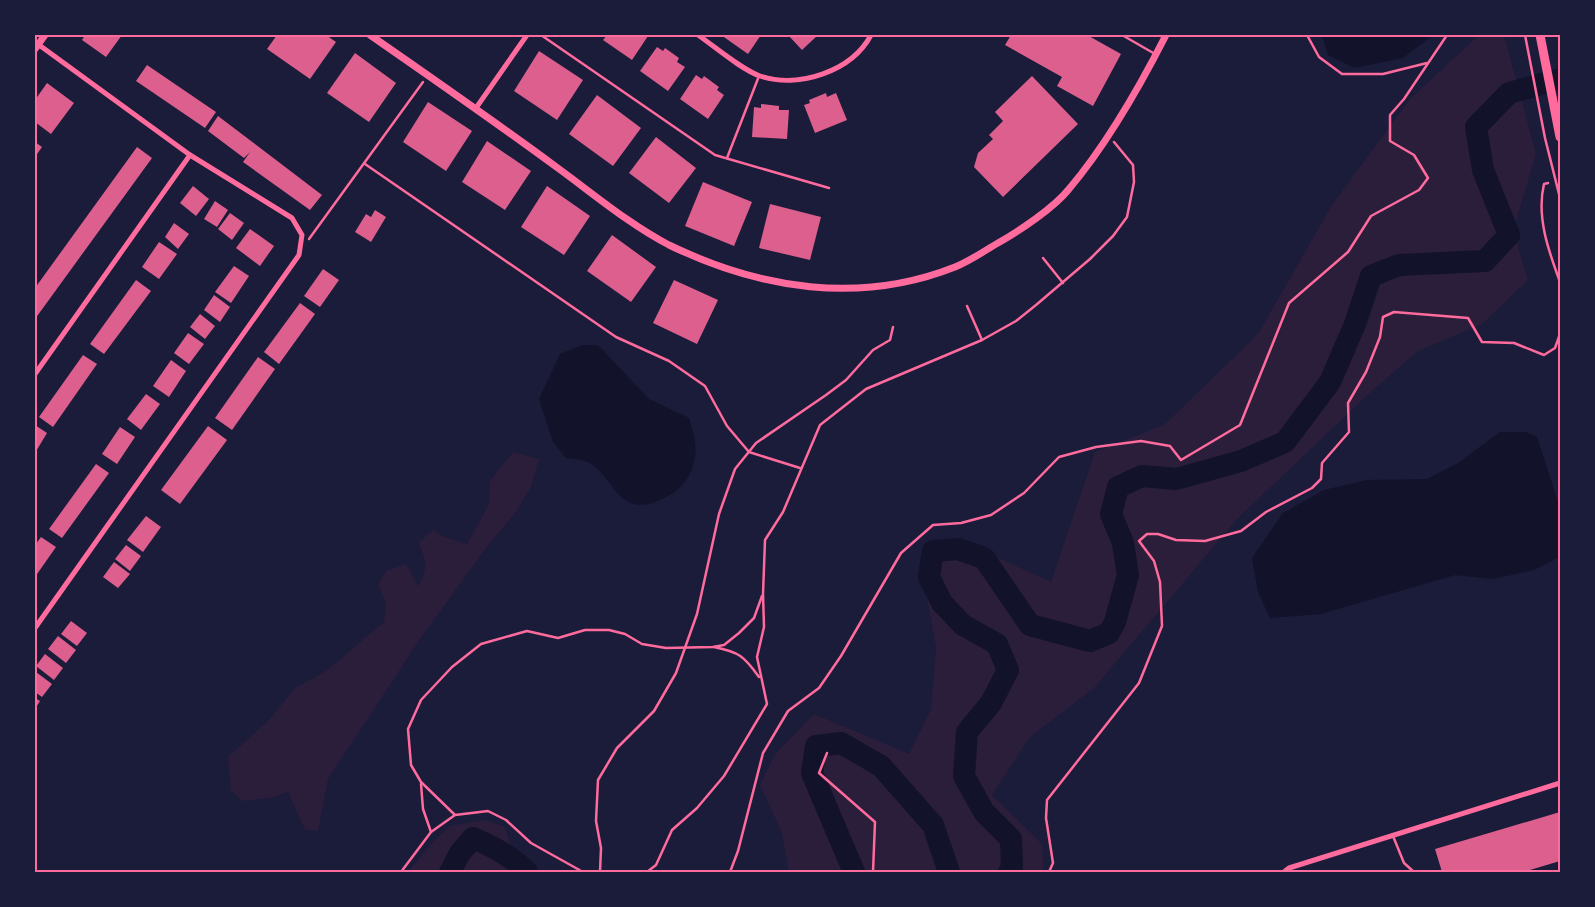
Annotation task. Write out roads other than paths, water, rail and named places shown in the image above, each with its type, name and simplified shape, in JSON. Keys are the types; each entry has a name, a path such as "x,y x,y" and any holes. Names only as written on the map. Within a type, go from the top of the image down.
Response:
{"highway":[{"path":"1540,35 1560,138"}],"street":[{"path":"35,628 299,255 302,235 292,218 190,155 36,45 46,35"},
{"path":"370,35 476,108 618,212 667,244 723,268 780,284 842,290 902,284 957,267 1017,232 1068,191 1108,135 1166,35"},
{"path":"476,108 527,35"},
{"path":"698,35 759,76 788,80 815,76 841,67 864,47 871,35"},
{"path":"35,374 190,155"},
{"path":"35,624 299,255"},
{"path":"1284,872 1289,868 1560,784"}],"lane":[{"path":"542,35 715,155 829,188"},
{"path":"1122,35 1156,54"},
{"path":"727,158 759,76"},
{"path":"1393,836 1404,863 1414,872"}],"waterway":[{"path":"1009,872 1012,868 1011,839 984,812 964,776 967,732 991,703 1008,670 997,644 963,625 942,603 929,577 933,551 958,549 984,558 1030,625 1090,641 1109,633 1115,622 1128,575 1123,543 1111,514 1118,487 1142,476 1176,479 1241,461 1285,442 1330,382 1355,324 1371,276 1399,265 1485,261 1509,235 1483,170 1476,127 1509,93 1560,79"},
{"path":"854,872 812,773 816,746 841,743 881,766 933,825 949,872"},
{"path":"450,872 460,853 473,838 502,852 527,872"}]}
